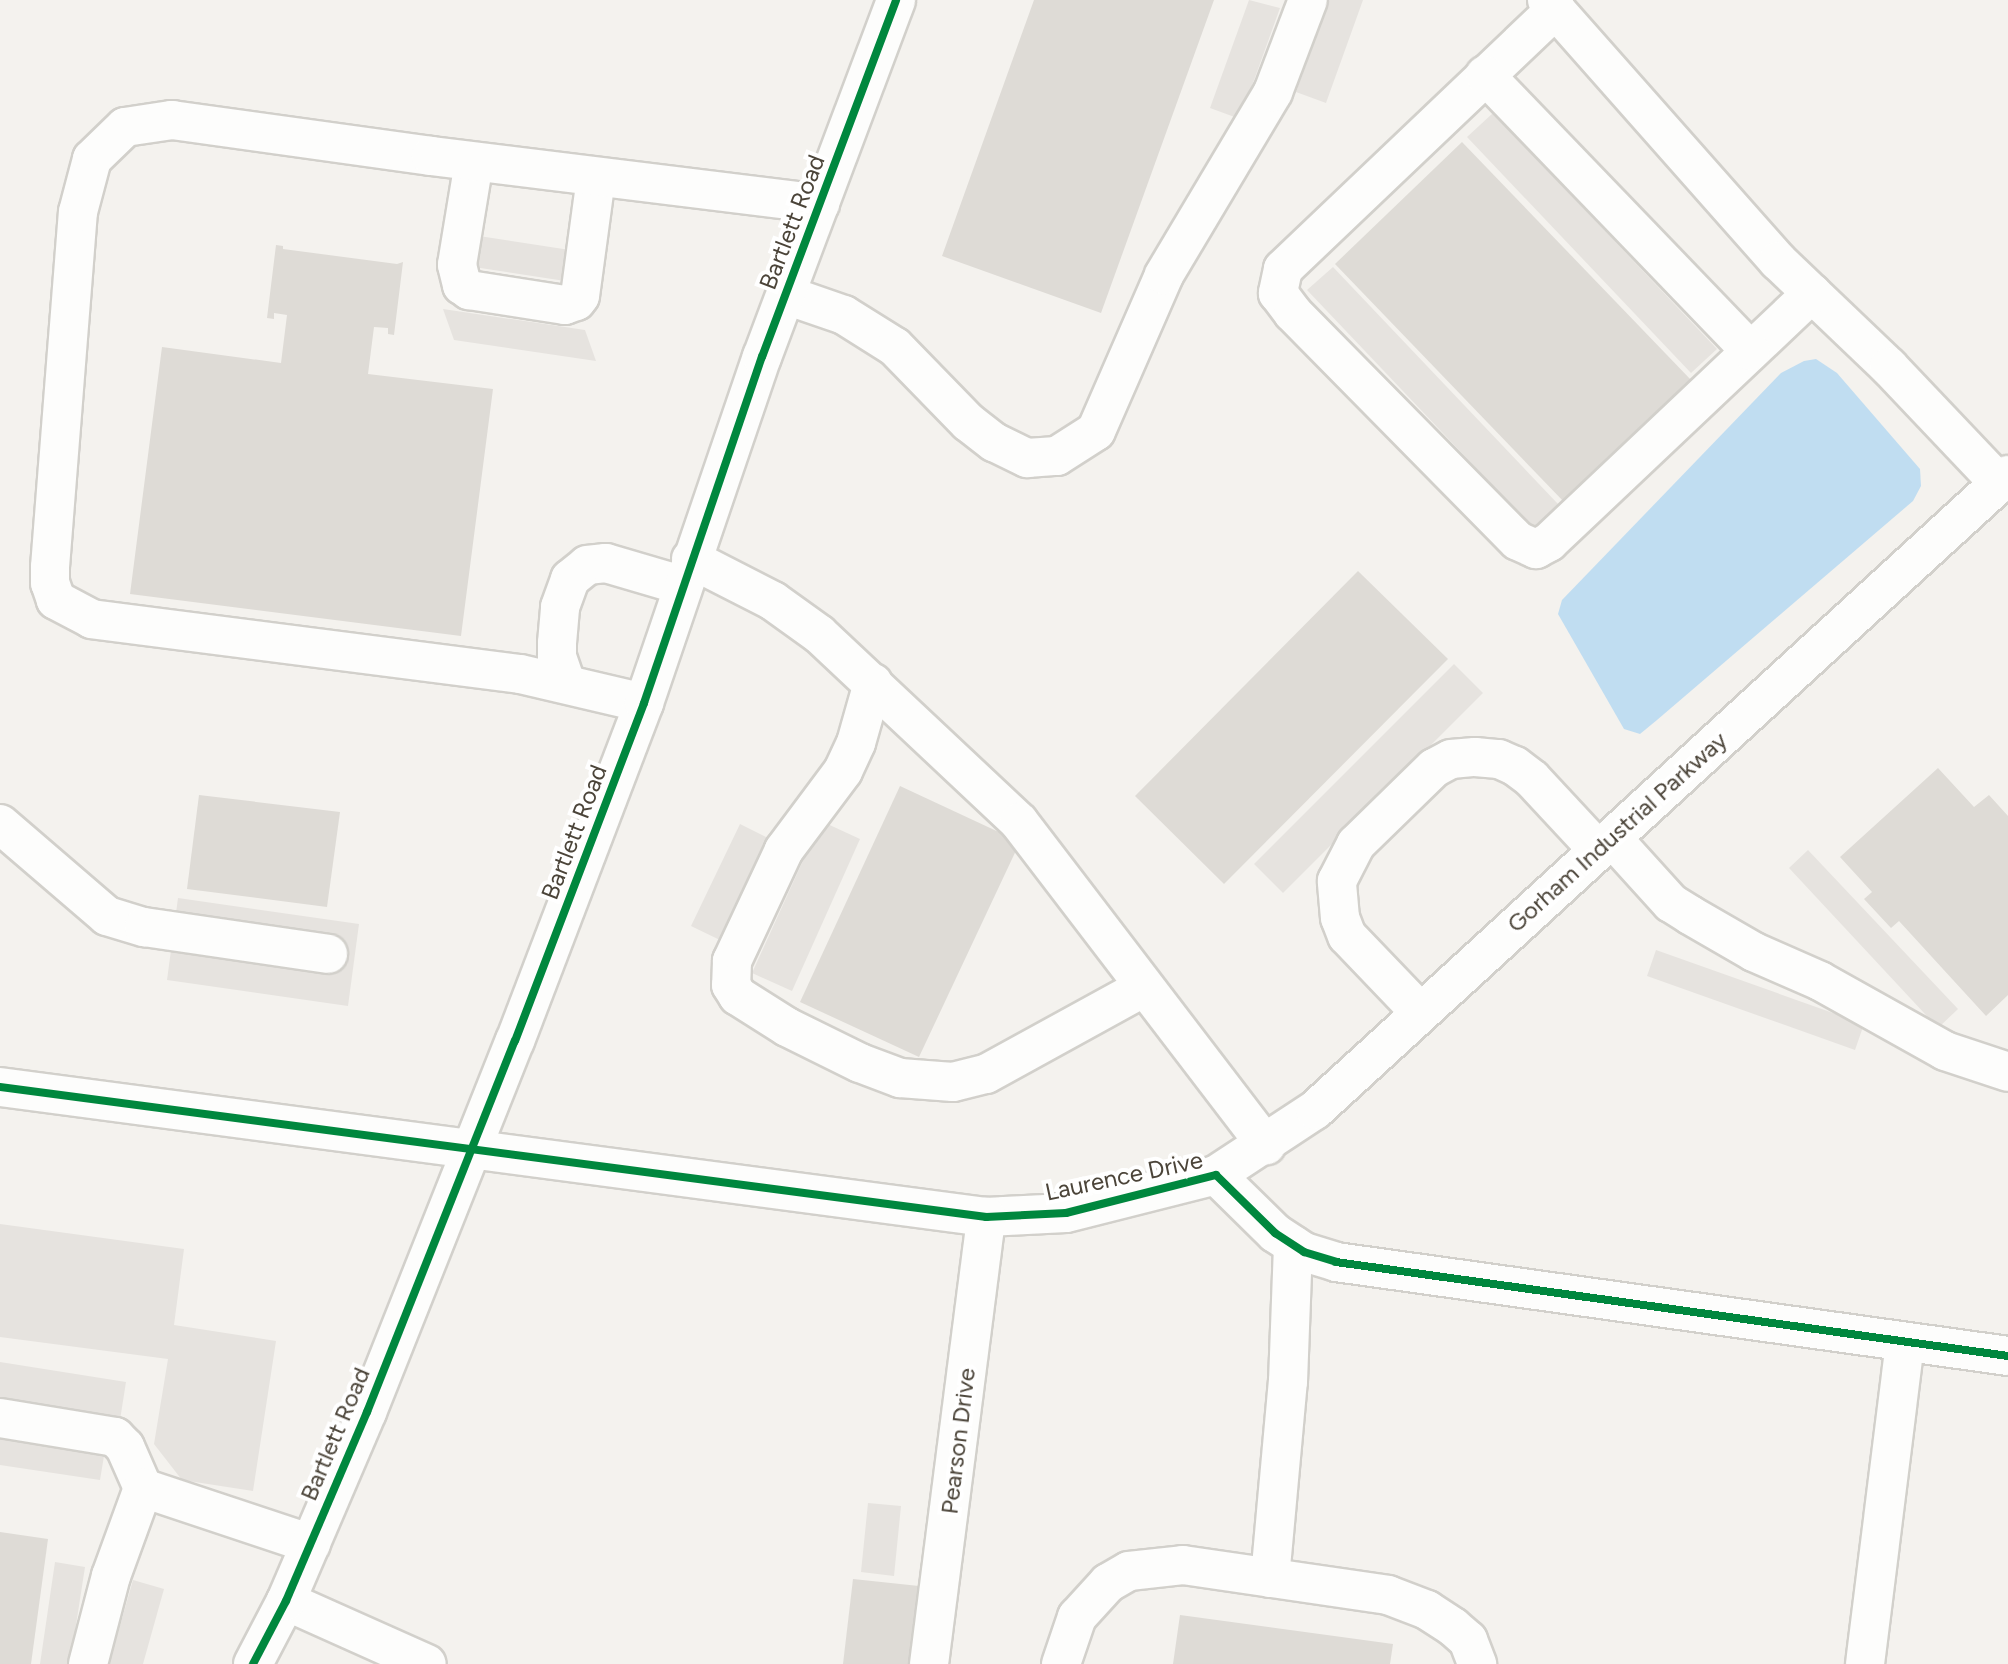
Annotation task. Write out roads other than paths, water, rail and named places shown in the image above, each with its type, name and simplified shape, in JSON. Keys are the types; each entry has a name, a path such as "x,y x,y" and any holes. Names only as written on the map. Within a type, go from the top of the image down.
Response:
{"street":[{"name":"Bartlett Road","path":"253,1664 311,1544 472,1149 644,703 686,572 896,0"},
{"path":"786,295 844,315 895,347 968,422 994,442 1027,458 1057,456 1096,431 1164,275 1273,92 1308,0"},
{"path":"1812,293 1549,542 1536,549 1518,541 1293,313 1278,293 1283,269 1485,75 1552,4 1778,261 1812,293 1889,367 2004,480"},
{"path":"1485,75 1751,351"},
{"path":"644,703 566,683 92,619 56,600 50,583 50,567 78,212 92,159 125,127 172,120 474,162 820,204"},
{"path":"474,162 457,265 462,285 469,290 565,305 580,296 596,177"},
{"name":"Gorham Industrial Parkway","path":"1216,1175 1315,1110 2004,480"},
{"path":"566,683 557,657 560,607 570,579 587,565 606,563 686,572 773,601 819,634 1019,822 1078,894 1144,987 1266,1145"},
{"path":"873,683 856,743 843,771 784,850 732,961 731,985 738,996 787,1027 860,1063 911,1080 953,1082 986,1074 1144,987"},
{"path":"1420,1012 1347,936 1340,918 1337,881 1356,844 1434,768 1451,759 1499,759 1532,779 1671,903 1690,915 1754,952 1820,981 1945,1051 2008,1072"},
{"path":"0,824 107,916 144,927 328,954"},
{"name":"Laurence Drive","path":"0,1087 986,1217 1066,1213 1216,1175 1275,1233 1304,1252 1336,1262 2008,1356"},
{"name":"Pearson Drive","path":"929,1664 986,1217"},
{"path":"1270,1578 1288,1382 1293,1245"},
{"path":"1865,1664 1905,1342"},
{"path":"0,1418 115,1437 125,1447 143,1488 111,1576 88,1664"},
{"path":"143,1488 311,1544"},
{"path":"1061,1664 1077,1617 1108,1583 1129,1571 1183,1565 1388,1595 1427,1610 1468,1640 1477,1664"},
{"path":"286,1601 408,1660"}],"water":[{"path":"1816,359 1837,373 1920,469 1921,486 1913,501 1640,734 1624,729 1558,614 1562,600 1781,373 1804,361"}]}
